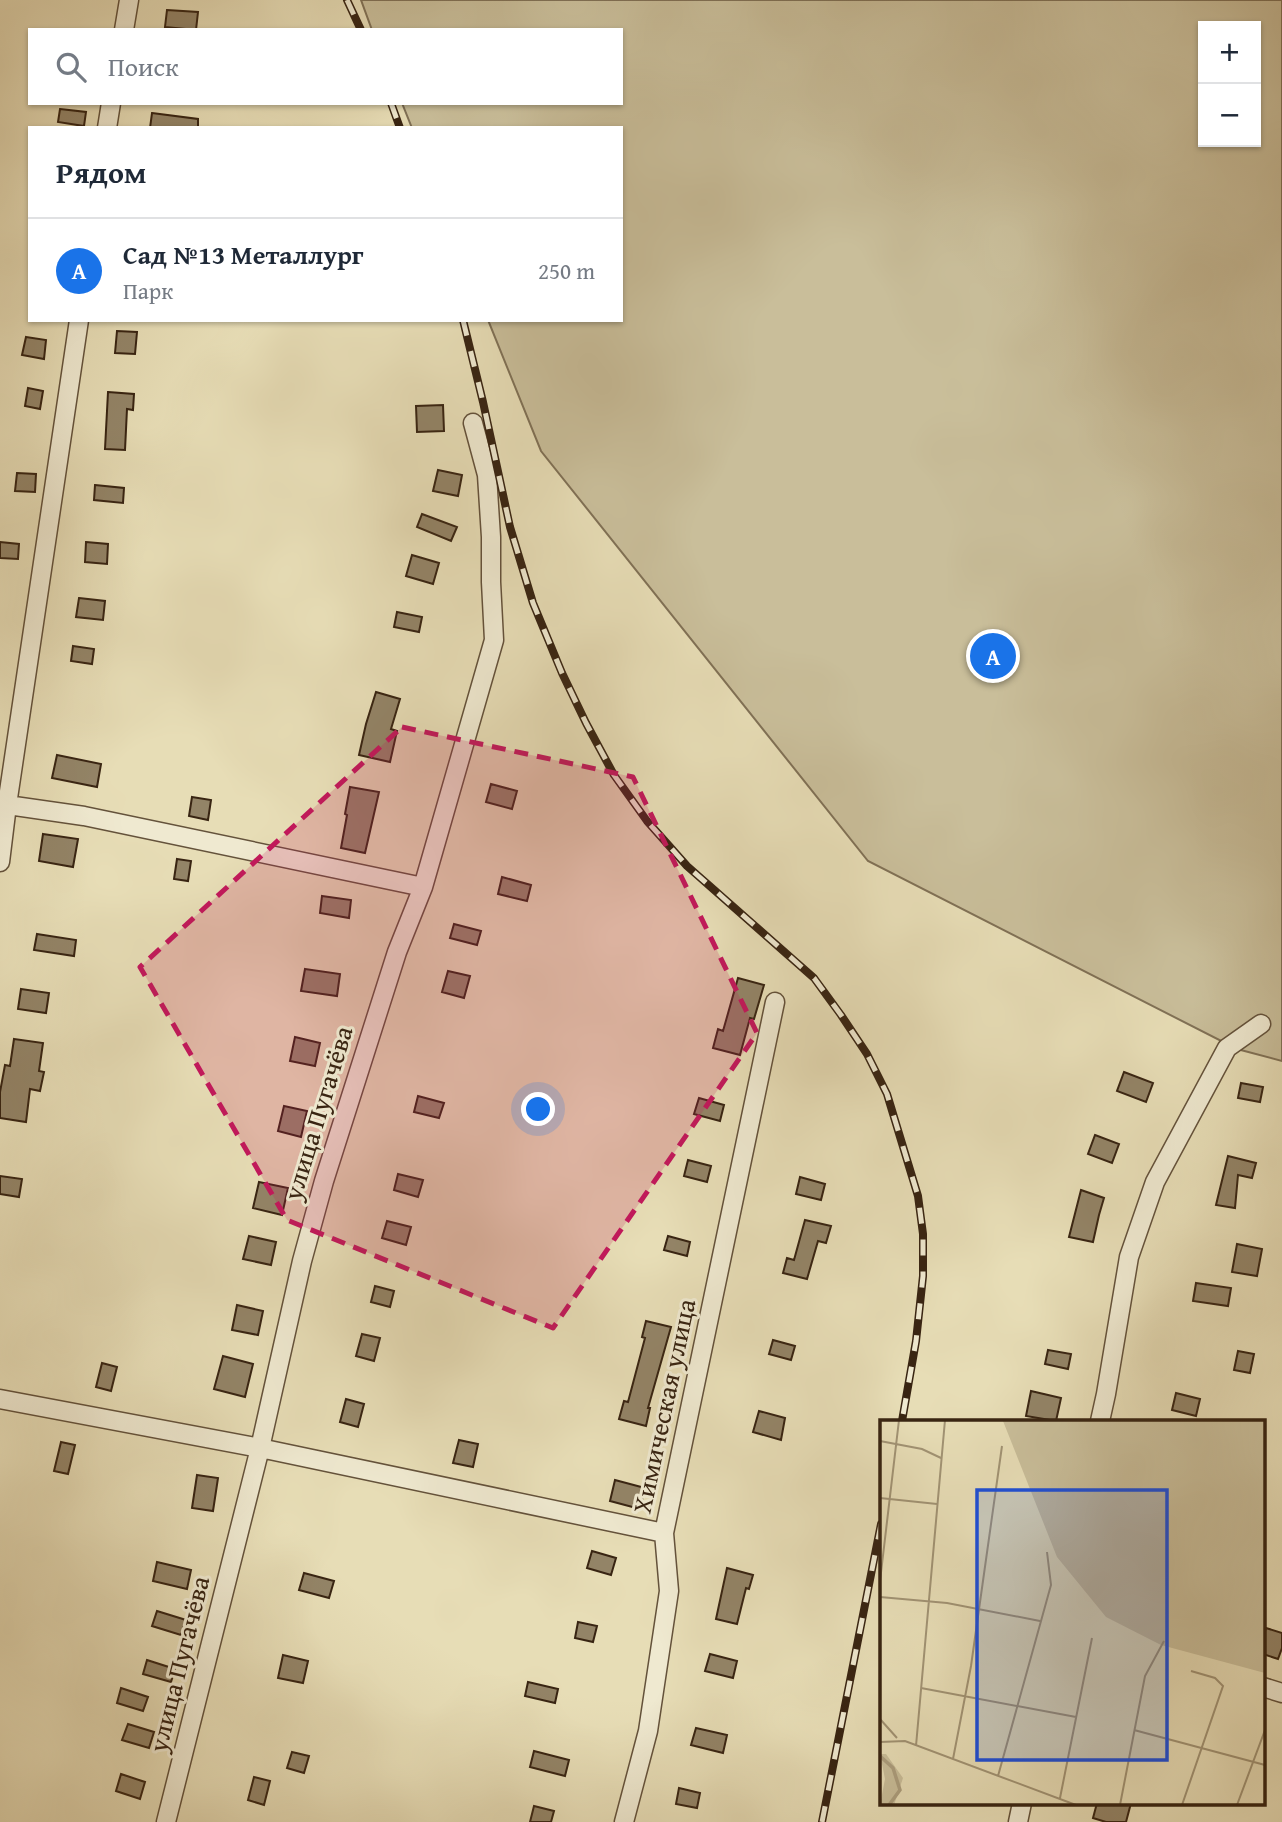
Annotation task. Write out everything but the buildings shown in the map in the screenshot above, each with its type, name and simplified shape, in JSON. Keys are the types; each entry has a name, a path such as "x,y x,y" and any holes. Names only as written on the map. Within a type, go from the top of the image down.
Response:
{"street":[{"path":"124,28 129,0"},
{"path":"107,126 111,105"},
{"path":"0,862 4,805 79,322"},
{"name":"улица Пугачёва","path":"166,1822 260,1448 302,1261 324,1181 397,952 423,887 494,640 487,475 473,423"},
{"path":"4,805 83,816 423,887"},
{"name":"Химическая улица","path":"624,1822 648,1731 668,1591 664,1533 775,1002"},
{"path":"1100,1420 1129,1257 1155,1182 1227,1048 1261,1024"},
{"path":"0,1399 260,1448 664,1533"},
{"path":"1264,1687 1282,1693"},
{"path":"1018,1822 1022,1804"}],"highlighted area":[{"path":"402,727 633,777 757,1033 553,1328 287,1220 140,967"}],"shaded area":[{"path":"361,0 1282,0 1282,1061 1237,1049 868,861 541,451 489,322 623,322 623,126 411,126 403,105 623,105 623,28 371,28"}],"railway":[{"path":"347,0 360,28"},
{"path":"392,105 399,126"},
{"path":"463,322 510,527 533,603 562,673 614,775 647,821 687,866 814,978 867,1054 887,1094 918,1196 923,1234 923,1276 916,1341 902,1420"},
{"path":"822,1822 880,1529"}],"place":[{"name":"Сад №13 Металлург","path":"993,656"}]}
